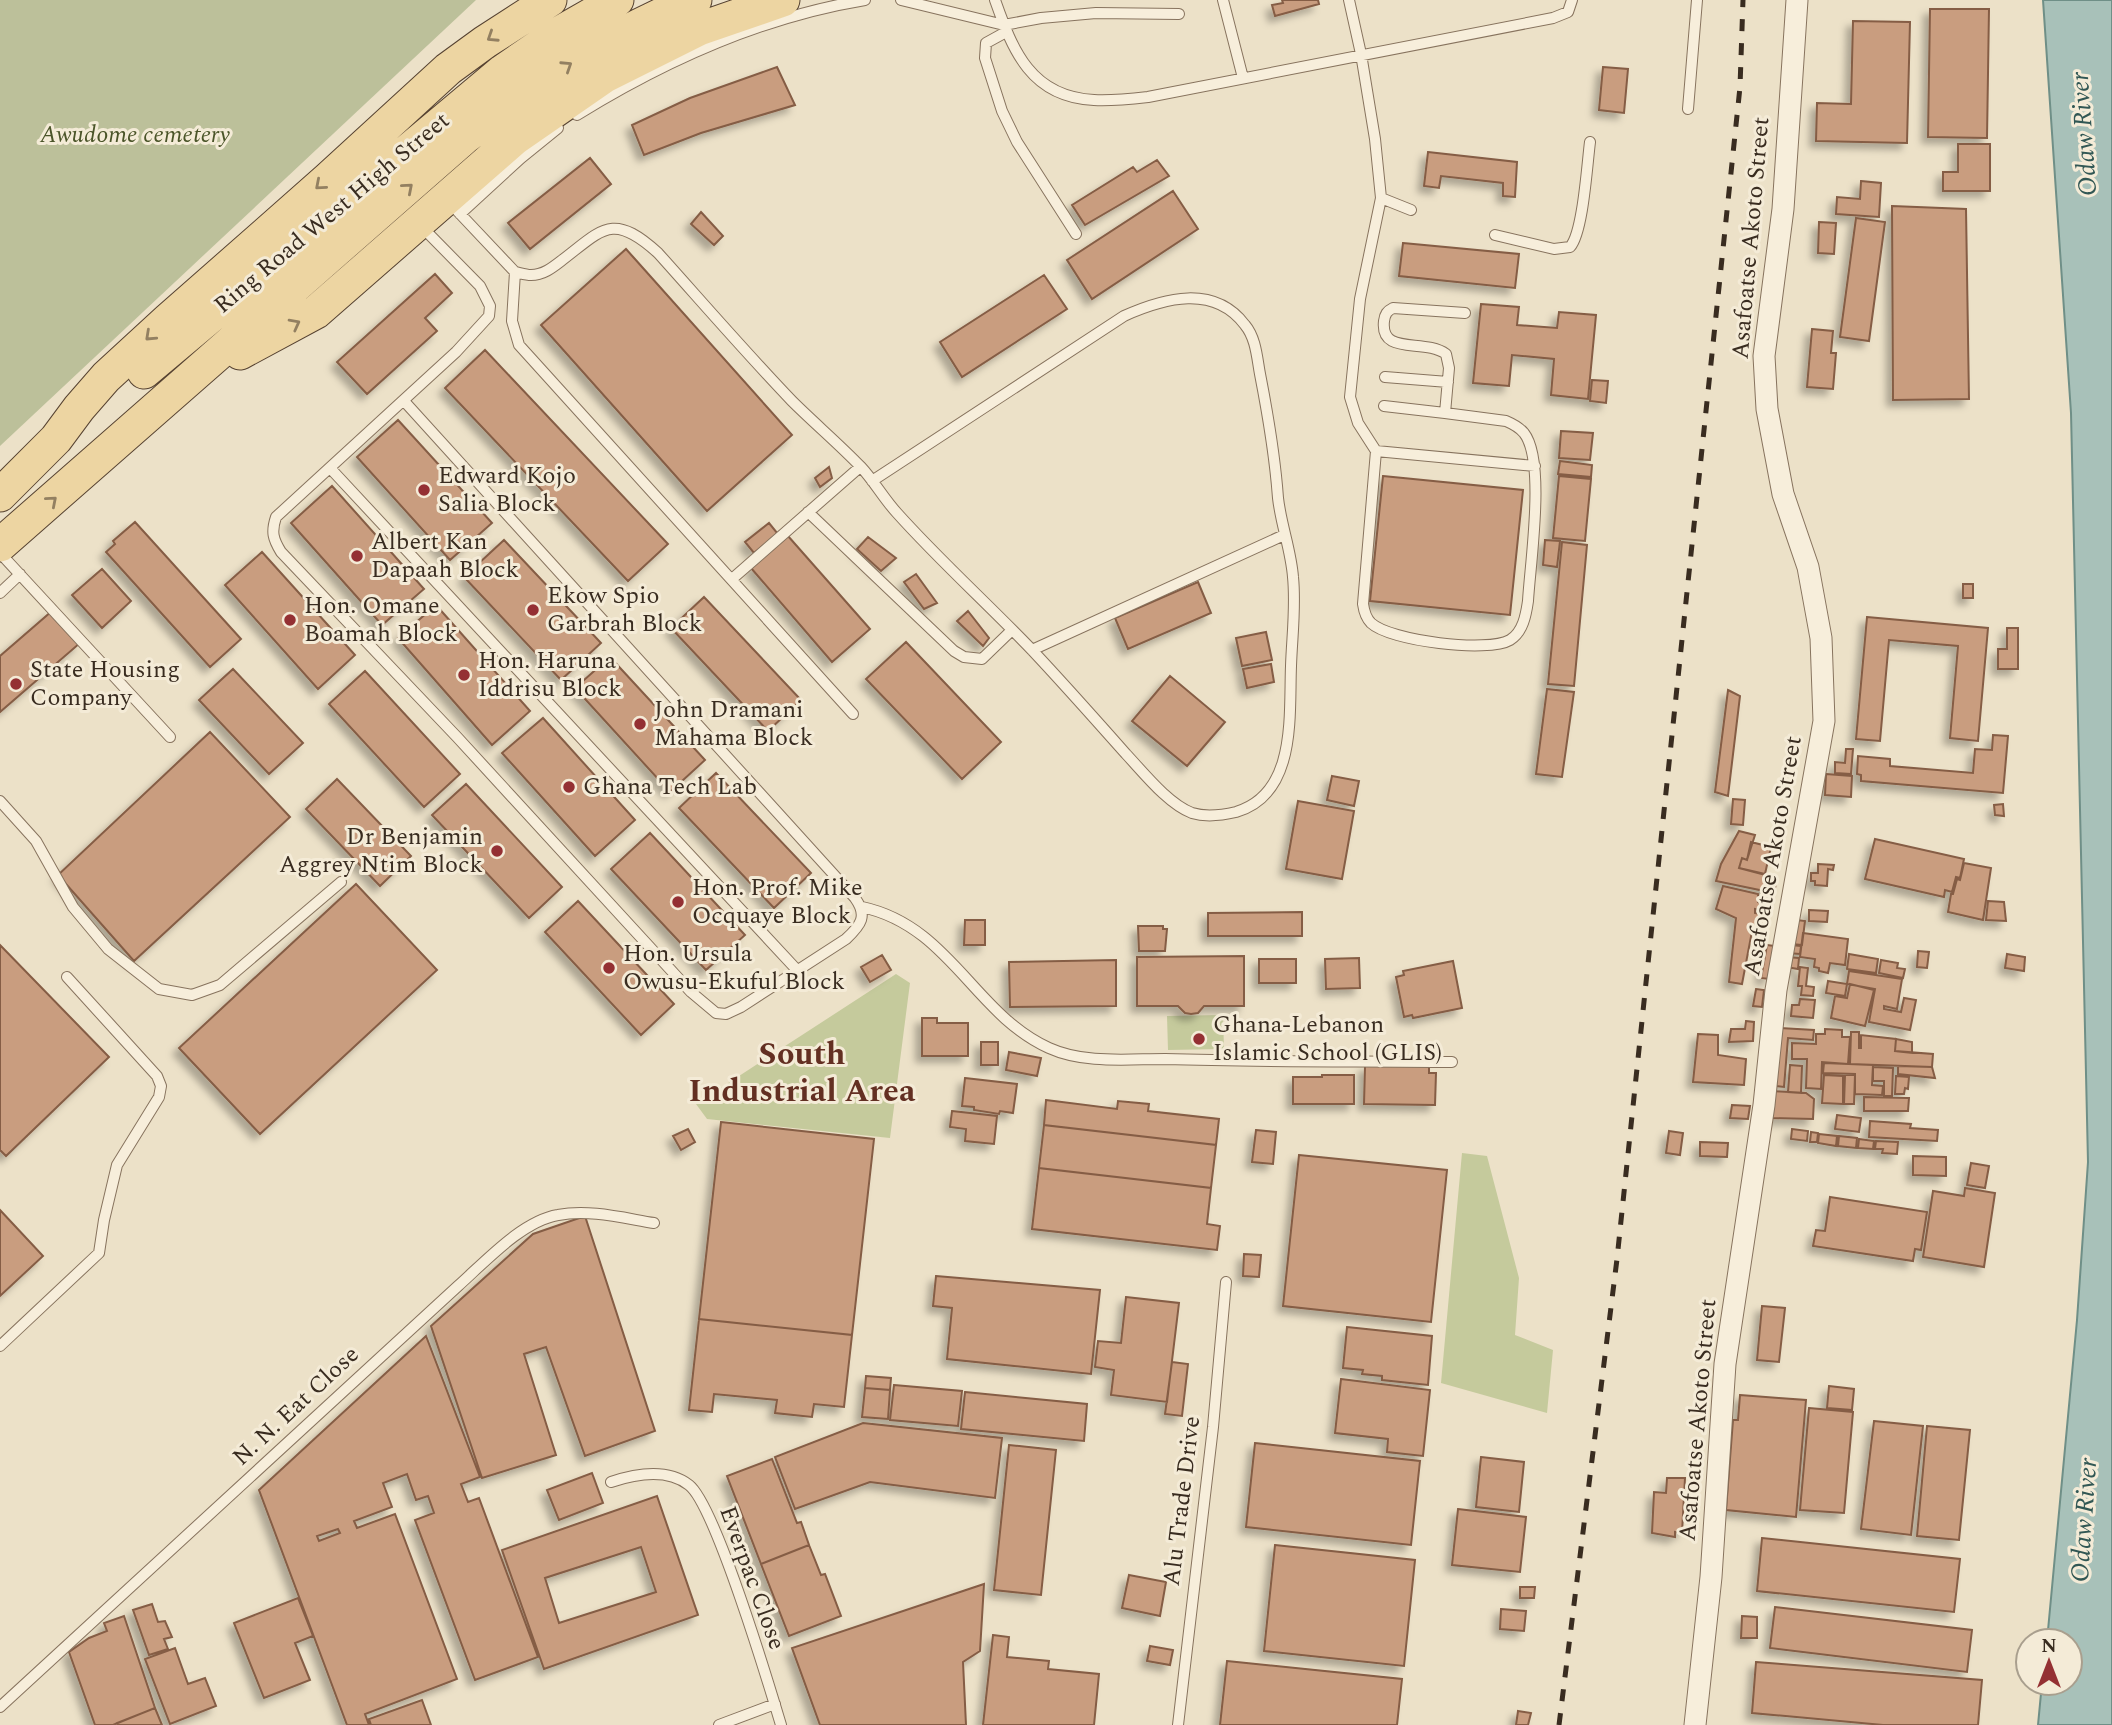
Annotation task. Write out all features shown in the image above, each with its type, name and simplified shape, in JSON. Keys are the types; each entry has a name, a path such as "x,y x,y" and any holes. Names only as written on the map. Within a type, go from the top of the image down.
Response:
{"main road":[{"name":"Ring Road West High Street","path":"0,495 56,439 106,377 168,320 457,62 550,0"},
{"name":"Ring Road West High Street","path":"56,439 112,400 184,336 503,71 554,36 617,0"},
{"name":"Ring Road West High Street","path":"0,545 482,125 595,48 659,14 695,0"},
{"name":"Ring Road West High Street","path":"192,379 316,312 419,224 453,206 522,133 605,76 699,29 783,0"}],"street":[{"name":"Asafoatse Akoto Street","path":"1695,1725 1711,1577 1725,1364 1764,1105 1776,990 1824,721 1821,638 1808,567 1783,494 1767,409 1764,356 1783,209 1797,0"}],"lane":[{"path":"865,0 823,7 767,24 705,47 651,72 566,121 521,158 453,206 515,272 530,275 551,268 595,233 605,229 626,230 641,237 787,396 860,467 897,513 1179,805 1192,813 1227,814 1252,806 1268,792 1280,771 1291,715 1295,598 1293,572 1284,535 1266,403 1251,334 1244,323 1231,312 1213,301 1194,297 1148,305 1125,316 872,481"},
{"path":"901,0 1005,29"},
{"path":"995,0 1019,58 1040,82 1053,90 1092,100 1148,97 1553,18 1569,12 1572,0"},
{"path":"1223,0 1243,78"},
{"path":"1349,0 1361,54 1378,160 1381,198 1360,299 1350,397 1358,423 1376,451 1364,612 1370,622 1384,632 1411,639 1455,644 1497,644 1510,640 1520,631 1528,601 1535,466 1528,440 1514,424 1384,406"},
{"path":"1688,109 1697,0"},
{"path":"1076,234 1017,142 1002,111 985,58 986,43 1005,29 1041,18 1096,13 1179,14"},
{"path":"1495,235 1554,248 1570,247 1578,226 1590,142"},
{"path":"1381,198 1411,210"},
{"path":"419,224 480,286 490,306 489,316 456,352 276,517 273,539 281,552 457,737 667,966 716,1013 726,1014 741,1007 831,950 856,930 862,920 862,907"},
{"path":"515,272 512,321 519,345 853,714"},
{"path":"1445,413 1448,382 1446,354 1434,348 1388,340 1384,334 1385,317 1393,308 1465,313"},
{"path":"1385,377 1448,382"},
{"path":"404,401 862,907 903,921 932,942 1017,1029 1068,1056 1452,1062"},
{"path":"1376,451 1535,466"},
{"path":"732,579 860,467"},
{"path":"330,468 797,970"},
{"path":"808,512 954,651 964,657 982,659 1012,630"},
{"path":"1032,650 1284,535"},
{"path":"0,553 170,737"},
{"path":"0,593 20,574"},
{"path":"0,802 36,841 73,907 108,949 159,989 192,995 220,985 341,882"},
{"path":"0,1346 99,1253 117,1165 159,1097 161,1086 157,1076 67,977"},
{"name":"N. N. Eat Close","path":"0,1707 458,1286 530,1225 556,1215 581,1213 654,1223"},
{"name":"Alu Trade Drive","path":"1178,1725 1213,1427 1226,1282"},
{"name":"Everpac Close","path":"611,1482 629,1476 655,1474 679,1479 691,1486 702,1503 717,1538 781,1725"},
{"path":"719,1725 775,1704"}],"green space":[{"name":"Awudome cemetery","path":"0,0 476,0 0,446"},
{"path":"896,974 910,983 890,1138 707,1119 696,1104"},
{"path":"1223,1015 1224,1049 1168,1050 1167,1016"},
{"path":"1462,1153 1487,1156 1519,1278 1515,1335 1553,1350 1547,1413 1441,1383"}],"water":[{"name":"Odaw River","path":"2043,0 2112,0 2112,1725 2038,1725 2041,1697 2084,1697 2084,1627 2048,1627 2077,1320 2088,1162 2071,413"}],"building":[{"path":"1282,0 1318,0 1319,4 1275,16 1272,5 1283,3"},
{"path":"1930,9 1989,9 1987,138 1928,137"},
{"path":"1853,21 1910,22 1907,143 1816,141 1817,103 1851,104"},
{"path":"777,67 795,105 701,133 644,155 632,125 690,98"},
{"path":"1603,67 1628,69 1624,113 1599,110"},
{"path":"1958,144 1990,144 1990,191 1943,191 1943,172 1958,172"},
{"path":"1428,152 1517,162 1515,197 1503,196 1503,183 1441,176 1439,188 1424,186"},
{"path":"590,158 611,184 530,249 508,223"},
{"path":"1157,160 1169,176 1085,225 1072,205 1133,167 1137,172"},
{"path":"1861,181 1881,183 1879,217 1836,214 1837,197 1860,199"},
{"path":"1173,191 1198,229 1092,299 1067,260"},
{"path":"1892,206 1966,209 1969,399 1893,400"},
{"path":"701,212 723,236 714,245 691,224"},
{"path":"1856,218 1885,222 1869,341 1840,337"},
{"path":"1819,222 1836,223 1834,254 1818,253"},
{"path":"1403,243 1519,254 1515,288 1399,276"},
{"path":"626,249 792,435 707,511 541,325"},
{"path":"435,274 452,293 425,318 437,331 367,394 337,362"},
{"path":"1044,275 1067,309 962,377 940,342"},
{"path":"1481,304 1519,307 1517,325 1557,328 1559,312 1596,315 1588,399 1551,395 1554,359 1512,355 1509,386 1473,383"},
{"path":"1812,329 1833,331 1831,353 1836,353 1833,389 1807,387"},
{"path":"485,350 668,544 628,581 445,388"},
{"path":"1592,380 1608,381 1606,403 1590,401"},
{"name":"Edward Kojo Salia Block","path":"398,420 492,523 450,560 357,457"},
{"path":"1561,431 1593,433 1590,460 1559,458"},
{"path":"1560,461 1592,465 1591,477 1558,474"},
{"path":"829,467 832,478 820,487 815,478"},
{"path":"1383,476 1523,490 1510,615 1370,601"},
{"path":"1559,476 1591,479 1585,541 1553,538"},
{"name":"Albert Kan Dapaah Block","path":"332,486 424,589 382,625 291,523"},
{"path":"135,522 241,639 210,667 106,552 115,544 113,541"},
{"path":"769,523 778,534 754,553 745,542"},
{"path":"788,536 870,629 832,662 751,568"},
{"path":"868,537 896,558 881,571 857,549"},
{"name":"Ekow Spio Garbrah Block","path":"504,540 601,643 561,680 464,577"},
{"path":"1545,540 1560,541 1557,567 1543,565"},
{"path":"1562,542 1587,545 1574,686 1548,684"},
{"name":"Hon. Omane Boamah Block","path":"262,552 355,655 318,689 225,585"},
{"path":"102,569 131,601 102,628 72,595"},
{"path":"916,574 937,603 924,609 904,582"},
{"path":"1198,582 1211,613 1128,649 1115,618"},
{"path":"1963,584 1973,584 1973,598 1963,598"},
{"path":"704,597 801,700 768,731 671,628"},
{"name":"Hon. Haruna Iddrisu Block","path":"436,605 530,711 492,745 398,638"},
{"name":"State Housing Company","path":"52,611 80,643 0,712 0,656"},
{"path":"968,611 989,638 983,646 957,621"},
{"path":"1867,617 1988,628 1978,741 1950,738 1958,646 1889,640 1880,741 1856,739"},
{"path":"2007,628 2018,628 2018,669 1998,669 1998,649 2007,649"},
{"path":"1266,632 1272,660 1242,666 1236,638"},
{"path":"906,642 1001,742 962,779 866,679"},
{"name":"John Dramani Mahama Block","path":"610,657 705,760 670,792 575,688"},
{"path":"1271,664 1274,682 1247,688 1243,669"},
{"path":"233,669 303,743 269,774 199,700"},
{"path":"365,671 460,774 424,807 329,704"},
{"path":"1170,676 1225,722 1187,766 1132,721"},
{"path":"1547,689 1574,692 1562,777 1536,774"},
{"path":"1728,690 1740,696 1728,796 1715,792"},
{"name":"Ghana Tech Lab","path":"543,718 635,820 595,856 502,753"},
{"path":"210,732 290,817 134,961 58,875"},
{"path":"1993,735 2008,736 2003,793 1861,781 1861,775 1857,774 1858,756 1890,759 1890,766 1973,773 1975,749 1992,750"},
{"path":"1846,749 1853,749 1851,774 1835,773 1835,762 1845,763"},
{"path":"716,773 811,873 774,908 679,808"},
{"path":"1826,774 1852,776 1851,797 1825,795"},
{"path":"1332,776 1359,781 1354,806 1327,800"},
{"path":"337,779 411,856 380,886 306,809"},
{"name":"Dr Benjamin Aggrey Ntim Block","path":"466,784 562,887 529,918 432,815"},
{"path":"1733,799 1745,800 1743,825 1731,824"},
{"path":"1298,801 1354,811 1342,879 1286,869"},
{"path":"2003,804 2004,816 1995,815 1994,805"},
{"path":"1739,831 1755,835 1747,860 1742,858 1739,868 1777,878 1774,893 1716,881 1721,864"},
{"name":"Hon. Prof. Mike Ocquaye Block","path":"650,833 745,935 706,970 611,869"},
{"path":"1875,839 1964,859 1960,878 1956,877 1952,892 1945,890 1944,897 1865,879"},
{"path":"1751,842 1771,847 1765,874 1739,868 1742,858 1747,860"},
{"path":"1964,863 1991,868 1983,920 1948,912 1951,894 1957,879 1960,880"},
{"path":"1818,864 1834,865 1833,870 1828,869 1827,886 1815,885 1815,881 1811,881 1811,873 1818,873"},
{"path":"356,884 437,970 260,1134 179,1048"},
{"path":"1723,886 1758,894 1758,902 1769,906 1769,912 1755,909 1755,913 1768,916 1765,930 1753,926 1742,984 1729,982 1736,918 1716,909"},
{"name":"Hon. Ursula Owusu-Ekuful Block","path":"578,901 674,1004 641,1035 545,932"},
{"path":"1988,901 2004,902 2006,921 1986,920"},
{"path":"1809,910 1828,911 1827,922 1809,921"},
{"path":"1302,912 1302,936 1208,936 1208,913"},
{"path":"965,920 985,920 985,945 964,945"},
{"path":"1797,920 1805,921 1802,945 1791,944"},
{"path":"1138,926 1163,926 1163,929 1167,929 1165,951 1139,951"},
{"path":"1803,933 1848,939 1845,965 1830,963 1828,973 1814,967 1815,959 1800,957"},
{"path":"0,945 109,1057 6,1156 0,1150"},
{"path":"1767,945 1775,946 1769,979 1761,978"},
{"path":"1791,945 1801,946 1800,954 1787,953"},
{"path":"1918,951 1929,952 1927,968 1917,967"},
{"path":"1849,954 1878,959 1876,973 1847,969"},
{"path":"2007,954 2025,957 2024,971 2005,968"},
{"path":"882,955 891,970 870,982 861,967"},
{"path":"1244,956 1244,1006 1204,1006 1198,1013 1191,1014 1185,1013 1178,1006 1137,1006 1137,957"},
{"path":"1787,957 1799,958 1798,969 1786,967"},
{"path":"1359,958 1360,988 1326,989 1325,959"},
{"path":"1259,959 1296,959 1296,983 1259,983"},
{"path":"1116,960 1116,1006 1010,1007 1009,962"},
{"path":"1881,960 1898,963 1897,968 1905,969 1903,978 1879,973"},
{"path":"1453,961 1462,1008 1413,1018 1412,1015 1404,1017 1396,977 1404,975 1403,971"},
{"path":"1800,967 1808,968 1806,986 1814,987 1813,996 1801,995 1802,986 1798,986"},
{"path":"1849,971 1902,979 1897,1009 1884,1006 1884,1009 1901,1012 1904,998 1916,1000 1910,1030 1869,1022 1875,989 1847,984"},
{"path":"1828,981 1847,984 1845,996 1826,993"},
{"path":"1850,984 1874,990 1865,1026 1831,1018 1835,996 1847,998"},
{"path":"1756,989 1764,990 1762,1007 1753,1006"},
{"path":"1800,999 1815,1000 1813,1018 1791,1016 1792,1005 1799,1005"},
{"path":"922,1018 937,1018 937,1023 968,1023 968,1056 922,1056"},
{"path":"1746,1021 1754,1022 1753,1041 1729,1042 1731,1029 1745,1029"},
{"path":"1780,1028 1814,1030 1813,1040 1788,1038 1784,1087 1776,1086"},
{"path":"1825,1029 1842,1030 1842,1037 1850,1037 1848,1064 1822,1062 1821,1089 1806,1088 1807,1059 1792,1059 1792,1043 1816,1044 1816,1034 1825,1034"},
{"path":"1851,1032 1859,1032 1859,1048 1861,1035 1896,1039 1895,1051 1933,1054 1932,1067 1850,1064"},
{"path":"1698,1034 1718,1035 1718,1055 1746,1059 1744,1085 1693,1082"},
{"path":"1896,1039 1912,1042 1912,1053 1895,1051"},
{"path":"981,1042 998,1042 998,1065 981,1065"},
{"path":"1009,1052 1041,1058 1037,1076 1006,1070"},
{"path":"1824,1063 1873,1065 1872,1085 1883,1086 1882,1095 1855,1094 1855,1074 1823,1073"},
{"path":"1790,1065 1802,1066 1801,1093 1788,1092"},
{"path":"1365,1066 1429,1066 1429,1073 1436,1073 1435,1105 1364,1104"},
{"path":"1898,1066 1932,1067 1935,1078 1898,1074"},
{"path":"1873,1067 1893,1068 1892,1096 1884,1096 1884,1081 1873,1081"},
{"path":"1354,1075 1354,1104 1293,1104 1293,1077"},
{"path":"1824,1075 1843,1076 1843,1104 1822,1103"},
{"path":"1845,1075 1855,1075 1854,1104 1844,1104"},
{"path":"1896,1076 1909,1077 1908,1089 1905,1088 1904,1094 1895,1094"},
{"path":"965,1078 1017,1084 1013,1113 1000,1111 999,1114 962,1106"},
{"path":"1771,1091 1806,1093 1814,1099 1813,1119 1770,1118"},
{"path":"1864,1097 1909,1098 1908,1111 1864,1111"},
{"path":"1046,1100 1117,1109 1118,1101 1149,1104 1148,1111 1219,1119 1216,1145 1044,1125"},
{"path":"1732,1105 1750,1106 1748,1119 1730,1118"},
{"path":"952,1111 997,1116 994,1144 965,1141 966,1129 950,1127"},
{"path":"1837,1115 1861,1118 1859,1132 1835,1129"},
{"path":"1870,1121 1911,1124 1910,1128 1938,1130 1937,1141 1869,1137"},
{"path":"721,1122 874,1139 852,1335 699,1319"},
{"path":"1044,1125 1216,1145 1211,1188 1039,1168"},
{"path":"688,1129 695,1142 681,1150 673,1136"},
{"path":"1792,1129 1808,1131 1807,1141 1791,1139"},
{"path":"1256,1130 1276,1132 1273,1164 1252,1162"},
{"path":"1669,1131 1683,1133 1680,1155 1666,1153"},
{"path":"1811,1132 1818,1133 1817,1142 1810,1142"},
{"path":"1819,1134 1837,1136 1836,1146 1818,1143"},
{"path":"1839,1136 1857,1138 1856,1148 1838,1146"},
{"path":"1859,1139 1874,1141 1873,1149 1858,1148"},
{"path":"1876,1141 1898,1142 1897,1154 1882,1153 1883,1149 1875,1149"},
{"path":"1700,1142 1728,1143 1727,1157 1700,1156"},
{"path":"1299,1155 1447,1170 1431,1322 1283,1306"},
{"path":"1913,1156 1946,1157 1946,1176 1913,1175"},
{"path":"1971,1163 1989,1166 1985,1188 1967,1185"},
{"path":"1039,1168 1211,1188 1207,1224 1220,1226 1217,1250 1032,1229"},
{"path":"1965,1188 1995,1193 1984,1267 1923,1257 1933,1191 1964,1196"},
{"path":"1830,1197 1927,1212 1921,1250 1915,1249 1913,1261 1813,1246 1816,1230 1825,1231"},
{"path":"0,1210 43,1256 0,1296"},
{"path":"585,1216 655,1431 585,1456 546,1347 524,1354 556,1455 482,1478 431,1326 533,1234"},
{"path":"1244,1254 1261,1255 1259,1277 1243,1276"},
{"path":"936,1276 1100,1290 1091,1374 947,1359 952,1308 933,1306"},
{"path":"1126,1297 1179,1303 1167,1402 1111,1395 1114,1370 1095,1367 1098,1341 1121,1343"},
{"path":"1762,1306 1785,1308 1779,1362 1757,1360"},
{"path":"699,1319 852,1335 844,1407 814,1404 812,1417 775,1413 777,1400 714,1394 712,1412 689,1410"},
{"path":"1347,1327 1432,1336 1428,1385 1382,1380 1382,1376 1362,1374 1363,1370 1343,1368"},
{"path":"426,1336 480,1477 461,1484 468,1502 479,1498 538,1657 475,1680 415,1520 434,1513 428,1496 416,1500 407,1474 383,1483 392,1507 354,1521 357,1528 395,1514 457,1679 365,1714 369,1725 347,1725 259,1490","holes":["338,1529 340,1533 319,1541 317,1536"]},
{"path":"1172,1362 1188,1364 1182,1416 1165,1414"},
{"path":"866,1376 891,1378 890,1390 865,1388"},
{"path":"1341,1379 1430,1390 1423,1456 1387,1452 1388,1439 1335,1433"},
{"path":"894,1385 962,1391 958,1426 890,1420"},
{"path":"1829,1386 1854,1389 1852,1410 1827,1408"},
{"path":"865,1388 890,1390 888,1419 862,1417"},
{"path":"965,1392 1087,1404 1084,1441 961,1429"},
{"path":"1740,1395 1806,1400 1796,1517 1726,1510 1733,1420 1738,1420"},
{"path":"1809,1408 1853,1412 1844,1513 1800,1510"},
{"path":"1874,1421 1923,1426 1911,1535 1861,1529"},
{"path":"863,1423 1002,1438 995,1498 870,1482 795,1509 775,1457"},
{"path":"1927,1426 1970,1430 1959,1540 1917,1536"},
{"path":"1255,1443 1420,1461 1411,1545 1246,1527"},
{"path":"1009,1445 1056,1450 1041,1595 994,1590"},
{"path":"1481,1457 1524,1462 1519,1512 1476,1507"},
{"path":"772,1459 797,1523 801,1522 809,1545 761,1564 727,1476"},
{"path":"592,1473 603,1503 559,1520 547,1490"},
{"path":"1667,1478 1685,1478 1682,1533 1675,1532 1675,1537 1652,1533 1654,1492 1666,1493"},
{"path":"657,1496 698,1615 544,1669 502,1550","holes":["641,1547 656,1592 559,1623 545,1578"]},
{"path":"1458,1509 1526,1517 1520,1572 1452,1565"},
{"path":"1762,1538 1960,1559 1954,1612 1757,1591"},
{"path":"809,1545 821,1575 825,1574 841,1616 789,1636 761,1564"},
{"path":"1275,1545 1415,1560 1404,1666 1264,1651"},
{"path":"1129,1575 1166,1582 1160,1616 1122,1608"},
{"path":"984,1584 980,1651 963,1662 966,1725 820,1725 792,1648"},
{"path":"1520,1587 1535,1587 1534,1598 1520,1598"},
{"path":"298,1598 313,1636 295,1643 310,1680 264,1698 234,1623"},
{"path":"152,1604 158,1622 165,1621 172,1637 164,1639 168,1649 149,1655 133,1610"},
{"path":"1775,1607 1972,1630 1967,1672 1770,1648"},
{"path":"1501,1609 1526,1611 1524,1631 1500,1629"},
{"path":"124,1616 155,1708 113,1725 95,1725 69,1652 89,1638 107,1631 104,1623"},
{"path":"1742,1616 1757,1617 1757,1638 1741,1638"},
{"path":"993,1635 1009,1637 1007,1657 1049,1661 1048,1669 1099,1674 1094,1725 983,1725"},
{"path":"1150,1646 1173,1650 1170,1665 1147,1661"},
{"path":"175,1648 188,1684 205,1678 216,1706 170,1724 145,1659"},
{"path":"1227,1661 1402,1679 1397,1725 1220,1725"},
{"path":"1756,1662 1982,1680 1978,1725 1883,1725 1752,1713"},
{"path":"422,1700 431,1725 371,1725 369,1719"},
{"path":"155,1708 162,1725 117,1723"},
{"path":"1518,1711 1531,1713 1528,1725 1516,1725"}],"railway":[{"path":"1559,1725 1617,1259 1740,87 1743,0"}],"place":[{"name":"Edward Kojo Salia Block","path":"424,490"},
{"name":"Albert Kan Dapaah Block","path":"357,556"},
{"name":"Ekow Spio Garbrah Block","path":"533,610"},
{"name":"Hon. Omane Boamah Block","path":"290,620"},
{"name":"Hon. Haruna Iddrisu Block","path":"464,675"},
{"name":"State Housing Company","path":"16,684"},
{"name":"John Dramani Mahama Block","path":"640,724"},
{"name":"Ghana Tech Lab","path":"569,787"},
{"name":"Dr Benjamin Aggrey Ntim Block","path":"497,851"},
{"name":"Hon. Prof. Mike Ocquaye Block","path":"678,902"},
{"name":"Hon. Ursula Owusu-Ekuful Block","path":"609,968"},
{"name":"Ghana-Lebanon Islamic School (GLIS)","path":"1199,1039"}],"district":[{"name":"South Industrial Area","path":"802,1072"}]}
